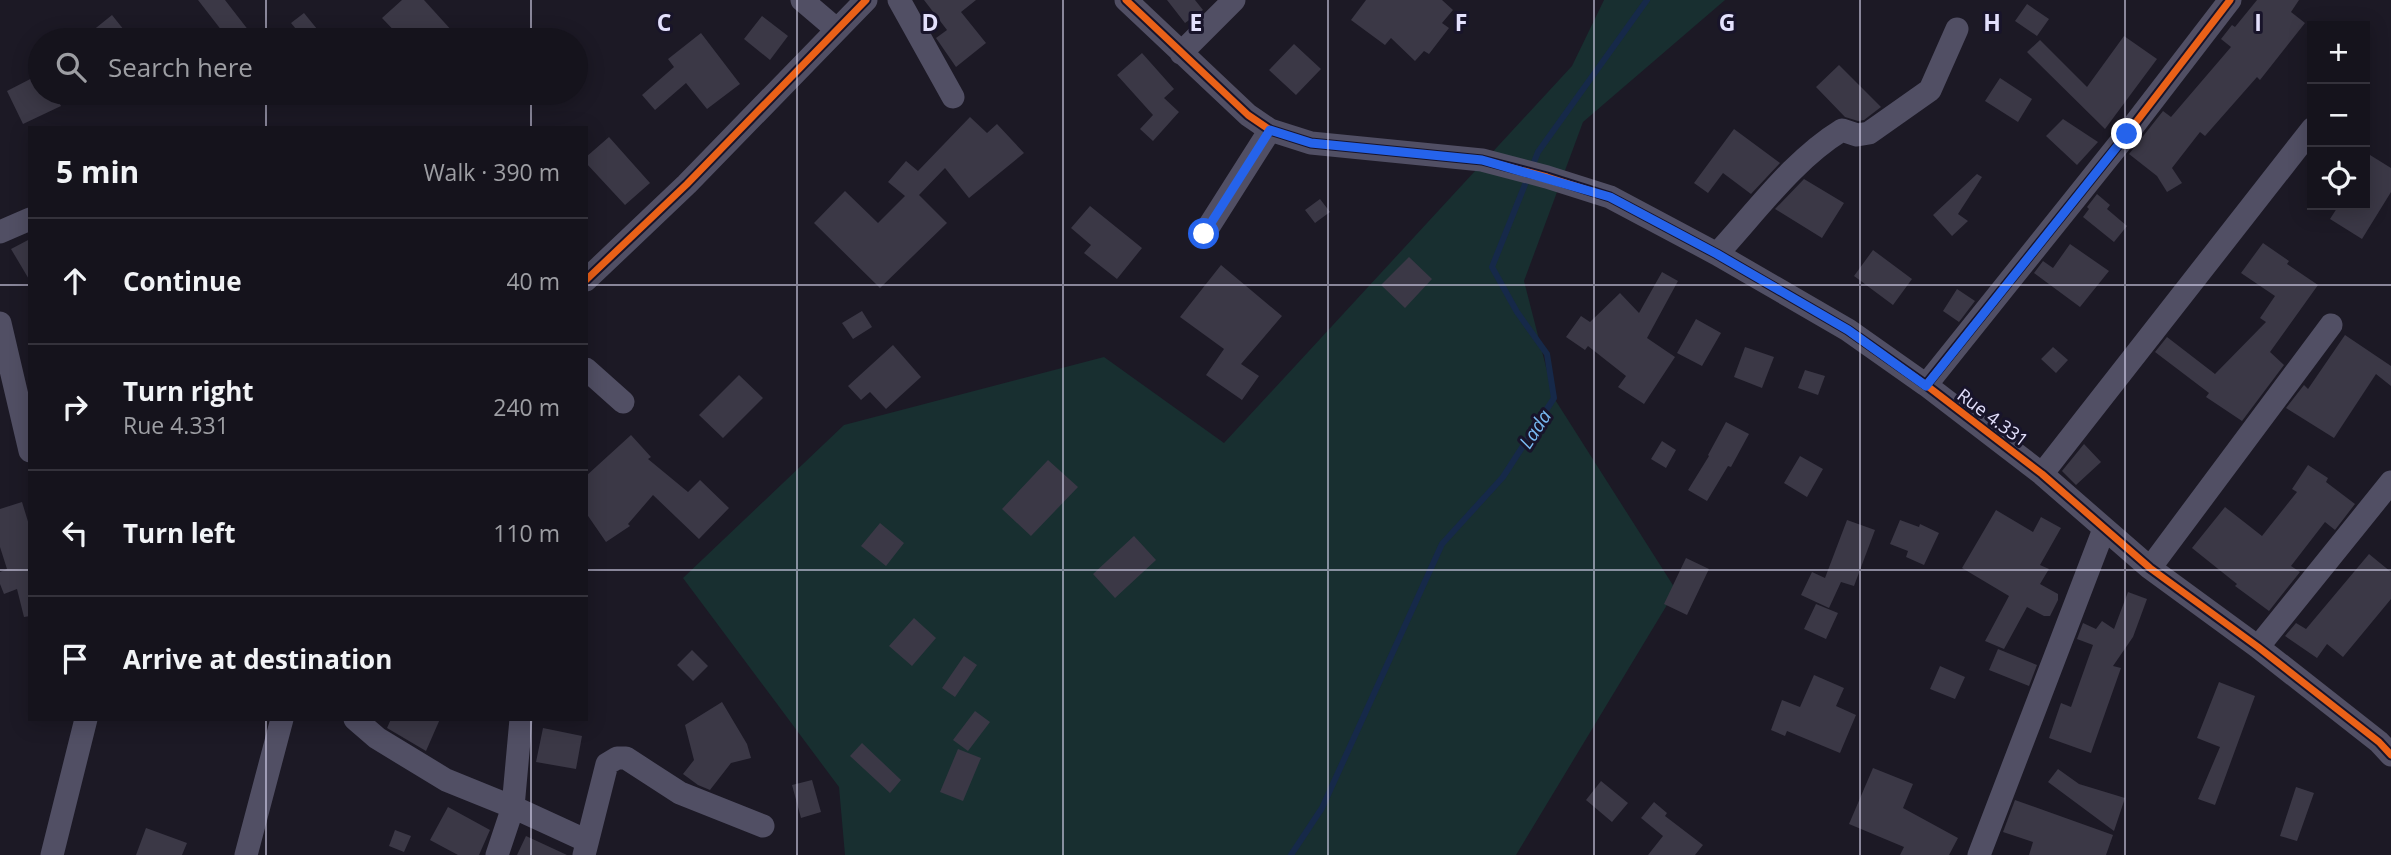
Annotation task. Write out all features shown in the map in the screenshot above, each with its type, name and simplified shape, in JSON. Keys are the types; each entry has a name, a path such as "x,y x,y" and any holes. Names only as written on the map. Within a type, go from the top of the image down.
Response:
{"street":[{"path":"802,0 836,29"},
{"path":"588,279 687,184 866,0"},
{"path":"899,0 953,97"},
{"name":"Rue 4.331","path":"1126,0 1248,115 1270,130 1311,143 1482,160 1610,197 1717,254 1848,330 2042,474 2150,568 2387,743"},
{"path":"1181,53 1234,0"},
{"path":"1926,386 2230,0"},
{"path":"1717,254 1822,142 1842,130 1857,135 1869,133 1930,90 1957,29"},
{"path":"1204,234 1270,130"},
{"path":"2042,474 2307,135"},
{"path":"0,232 28,220"},
{"path":"2150,568 2331,326"},
{"path":"1,329 28,442"},
{"path":"588,371 623,402"},
{"path":"2258,647 2391,482"},
{"path":"1979,855 2105,529"},
{"path":"52,855 86,721"},
{"path":"246,855 281,721"},
{"path":"357,721 377,738 446,780 513,807 586,848 607,764 617,758 626,758 680,793 764,826"},
{"path":"497,855 513,807 521,721"}],"green space":[{"path":"1604,0 1725,0 1583,122 1524,281 1554,398 1676,590 1516,855 845,855 839,787 683,578 844,425 1104,357 1224,443 1572,66"}],"building":[{"path":"198,0 225,0 247,28 220,28"},
{"path":"402,0 424,0 449,28 392,28 382,18"},
{"path":"924,0 976,0 961,12 986,43 956,67 936,38 947,30"},
{"path":"1167,0 1195,0 1203,10 1185,23"},
{"path":"1366,0 1442,0 1453,10 1442,23 1449,28 1429,54 1424,51 1415,61 1391,38 1385,45 1351,20"},
{"path":"2257,0 2299,0 2291,12 2305,23 2260,80 2257,77 2205,136 2200,132 2172,168 2182,183 2167,192 2157,176 2129,154 2163,111 2171,117 2231,47 2221,39 2232,25 2235,27"},
{"path":"2027,4 2049,19 2037,36 2015,21"},
{"path":"304,13 316,28 295,28 291,23"},
{"path":"112,15 122,28 96,28"},
{"path":"762,16 788,36 770,60 744,39"},
{"path":"701,33 740,84 707,109 686,83 655,110 642,95 674,67 668,59"},
{"path":"2124,36 2157,59 2105,129 2027,52 2040,40 2087,87"},
{"path":"1294,44 1321,69 1296,95 1269,70"},
{"path":"1142,53 1174,89 1164,98 1179,112 1153,141 1140,129 1153,115 1117,75"},
{"path":"1839,65 1881,107 1864,120 1845,117 1816,87"},
{"path":"2000,78 2032,99 2018,122 1985,101"},
{"path":"28,80 28,105 61,106 23,124 7,91"},
{"path":"970,117 987,133 997,124 1024,153 969,198 945,168 919,195 947,223 880,288 814,223 845,191 878,223 905,196 888,182 906,161 918,171"},
{"path":"2063,119 2098,142 2077,165 2046,136"},
{"path":"1734,129 1780,163 1751,194 1723,173 1708,193 1694,183"},
{"path":"609,137 650,183 625,205 588,165 588,155"},
{"path":"2370,155 2391,168 2391,192 2362,239 2330,219 2336,210 2370,210"},
{"path":"1977,174 1982,177 1958,214 1968,221 1952,236 1933,215"},
{"path":"1804,179 1844,203 1822,238 1775,209"},
{"path":"2097,194 2110,205 2107,209 2127,226 2114,242 2083,217"},
{"path":"1320,199 1330,212 1315,223 1305,210"},
{"path":"1090,206 1142,248 1117,279 1084,253 1091,245 1071,228"},
{"path":"28,240 28,278 11,249"},
{"path":"2263,243 2289,261 2287,264 2318,285 2270,352 2284,365 2242,421 2206,397 2209,393 2155,352 2167,337 2215,374 2266,322 2260,318 2275,296 2241,273"},
{"path":"2070,244 2109,271 2080,307 2034,273 2043,261 2053,268"},
{"path":"1873,250 1912,279 1893,305 1854,276"},
{"path":"1409,257 1432,279 1405,308 1381,285"},
{"path":"1221,265 1282,316 1241,364 1259,376 1242,400 1206,375 1224,349 1180,317"},
{"path":"1662,272 1678,281 1647,338 1675,357 1644,404 1618,387 1626,376 1588,346 1585,350 1566,337 1581,316 1590,322 1620,293 1639,313"},
{"path":"1957,289 1975,301 1959,322 1943,311"},
{"path":"862,311 872,327 853,339 842,323"},
{"path":"1696,319 1721,333 1702,366 1677,353"},
{"path":"2345,335 2391,366 2391,386 2376,374 2334,438 2286,408 2304,385 2308,389"},
{"path":"893,345 921,377 886,409 870,392 861,400 848,386"},
{"path":"1745,347 1774,357 1762,388 1734,377"},
{"path":"2053,347 2068,360 2056,373 2041,359"},
{"path":"1805,370 1825,376 1818,395 1798,388"},
{"path":"739,375 763,398 723,438 699,415"},
{"path":"1726,422 1749,434 1731,467 1728,466 1707,501 1688,490"},
{"path":"631,435 651,457 648,459 688,492 700,480 729,508 699,539 653,495 628,524 630,526 606,542 588,516 588,474"},
{"path":"1662,441 1676,450 1666,468 1651,459"},
{"path":"2084,444 2101,462 2076,485 2062,471"},
{"path":"1800,456 1823,469 1807,497 1784,483"},
{"path":"1048,460 1078,487 1031,536 1002,509"},
{"path":"2308,465 2328,478 2326,482 2355,504 2335,530 2325,522 2291,566 2300,572 2269,611 2235,586 2237,584 2192,548 2225,507 2262,536 2297,492 2292,489"},
{"path":"22,502 28,522 28,616 24,617 17,589 4,594 0,584 0,572 7,569 0,547 0,509"},
{"path":"1996,510 2033,532 2041,517 2061,528 2040,565 2049,569 2040,584 2058,594 2058,600 2050,616 2044,616 2027,607 2004,649 1985,641 2009,596 1962,568"},
{"path":"1847,520 1875,530 1854,586 1841,582 1829,608 1801,595 1812,572 1825,578"},
{"path":"1900,520 1919,527 1920,524 1939,533 1924,565 1906,557 1908,551 1890,544"},
{"path":"880,523 904,543 886,566 861,546"},
{"path":"1134,536 1156,560 1115,598 1093,574"},
{"path":"2369,554 2391,572 2391,599 2343,657 2327,644 2317,658 2285,636 2296,623 2306,629"},
{"path":"1686,558 1709,569 1687,615 1664,604"},
{"path":"2128,592 2147,599 2133,637 2113,666 2121,668 2091,753 2049,738 2061,703 2071,707 2093,645 2077,639 2083,623 2096,629 2102,621 2114,629"},
{"path":"1816,604 1838,613 1826,639 1804,629"},
{"path":"914,618 936,638 912,666 889,646"},
{"path":"1998,649 2037,665 2029,686 1989,670"},
{"path":"692,650 708,666 693,681 677,665"},
{"path":"964,656 977,665 955,697 942,688"},
{"path":"1940,666 1965,677 1955,699 1930,689"},
{"path":"1814,675 1844,688 1836,706 1856,715 1840,753 1787,731 1785,736 1771,730 1782,700 1800,707"},
{"path":"2219,682 2255,696 2215,805 2198,799 2220,747 2197,738"},
{"path":"722,702 747,744 751,758 731,763 710,790 683,774 694,760 685,725"},
{"path":"975,711 990,722 968,751 953,740"},
{"path":"390,721 439,721 426,751 387,728"},
{"path":"543,728 582,736 576,769 536,762"},
{"path":"862,743 901,780 890,793 850,756"},
{"path":"958,749 981,758 963,801 940,792"},
{"path":"1873,768 1913,784 1903,808 1958,838 1949,855 1900,855 1904,847 1849,824"},
{"path":"2058,769 2079,784 2125,798 2114,831 2048,782"},
{"path":"812,780 821,812 801,818 792,785"},
{"path":"1601,781 1628,803 1612,822 1586,800"},
{"path":"2296,787 2314,793 2297,841 2280,836"},
{"path":"2015,800 2113,835 2106,855 2029,855 2033,842 2003,832"},
{"path":"1654,802 1667,813 1665,816 1703,845 1695,855 1648,855 1663,836 1641,818"},
{"path":"448,807 490,830 479,855 458,855 430,840"},
{"path":"146,828 187,843 182,855 136,855"},
{"path":"395,830 411,836 404,852 389,846"},
{"path":"526,836 567,855 517,855"}],"waterway":[{"name":"Lada","path":"1291,855 1322,808 1442,544 1503,477 1554,398 1547,354 1517,312 1492,267 1538,152 1647,0"}],"cycle path":[{"path":"588,278 687,184 866,0"},
{"path":"1126,0 1248,115 1270,130 1311,143 1482,160 1610,197 1717,254 1848,330 1926,385 2042,474 2150,568 2258,647 2379,742 2391,755"},
{"path":"1926,385 2127,134 2230,0"}],"route":[{"path":"1204,234 1270,130 1311,143 1482,160 1610,197 1717,254 1848,330 1926,386 2127,134"}]}
